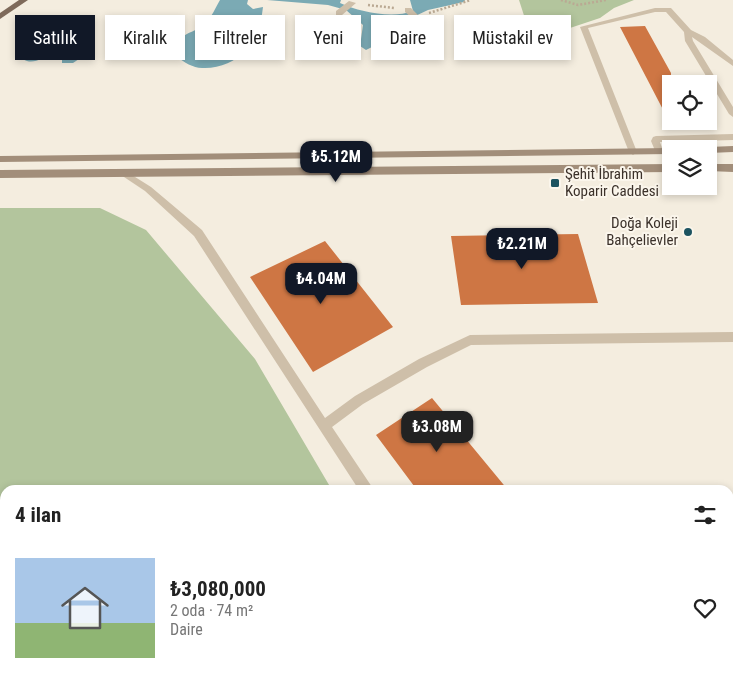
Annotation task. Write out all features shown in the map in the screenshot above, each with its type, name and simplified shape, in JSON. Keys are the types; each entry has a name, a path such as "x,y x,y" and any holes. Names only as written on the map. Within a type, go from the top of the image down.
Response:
{"main road":[{"path":"0,17 24,0"}],"street":[{"path":"339,12 352,3"},
{"path":"408,10 414,15"},
{"path":"717,150 733,149"},
{"path":"0,160 659,151"},
{"path":"0,174 662,168"},
{"path":"717,168 733,168"}],"lane":[{"path":"633,152 584,27 662,9 668,10 688,32 702,39 733,64"},
{"path":"688,32 689,41 733,114"},
{"path":"659,151 655,141 656,138 733,137"},
{"path":"124,173 148,189 198,233 364,485"},
{"path":"324,426 359,400 423,363 470,340 733,336"}],"path":[{"path":"422,15 471,0"},
{"path":"561,0 578,5 606,0"},
{"path":"352,3 408,10"}],"green space":[{"path":"519,0 634,0 614,8 600,18 571,28 571,15 524,15"},
{"path":"0,208 100,208 146,230 255,359 329,485 0,485"}],"water":[{"path":"220,0 248,0 247,4 253,9 263,7 262,15 212,15"},
{"path":"267,0 341,0 340,3 357,9 376,13 396,14 413,11 410,0 465,0 464,2 428,10 417,15 371,15 371,48 366,50 361,47 363,25 361,23 361,15 352,15 346,10 328,5"},
{"path":"195,30 195,60 233,60 226,64 208,68 199,68 189,64 182,60 185,60 185,35"},
{"path":"62,60 78,60 73,63 62,63"}],"building":[{"path":"645,26 671,73 671,75 662,75 662,108 620,27"},
{"path":"578,234 598,303 461,305 451,236"},
{"path":"325,241 393,327 313,372 250,277"},
{"path":"432,398 504,485 413,485 376,435"}],"place":[{"name":"Şehit İbrahim Koparir Caddesi","path":"555,183"},
{"name":"Doğa Koleji Bahçelievler","path":"688,232"}]}
